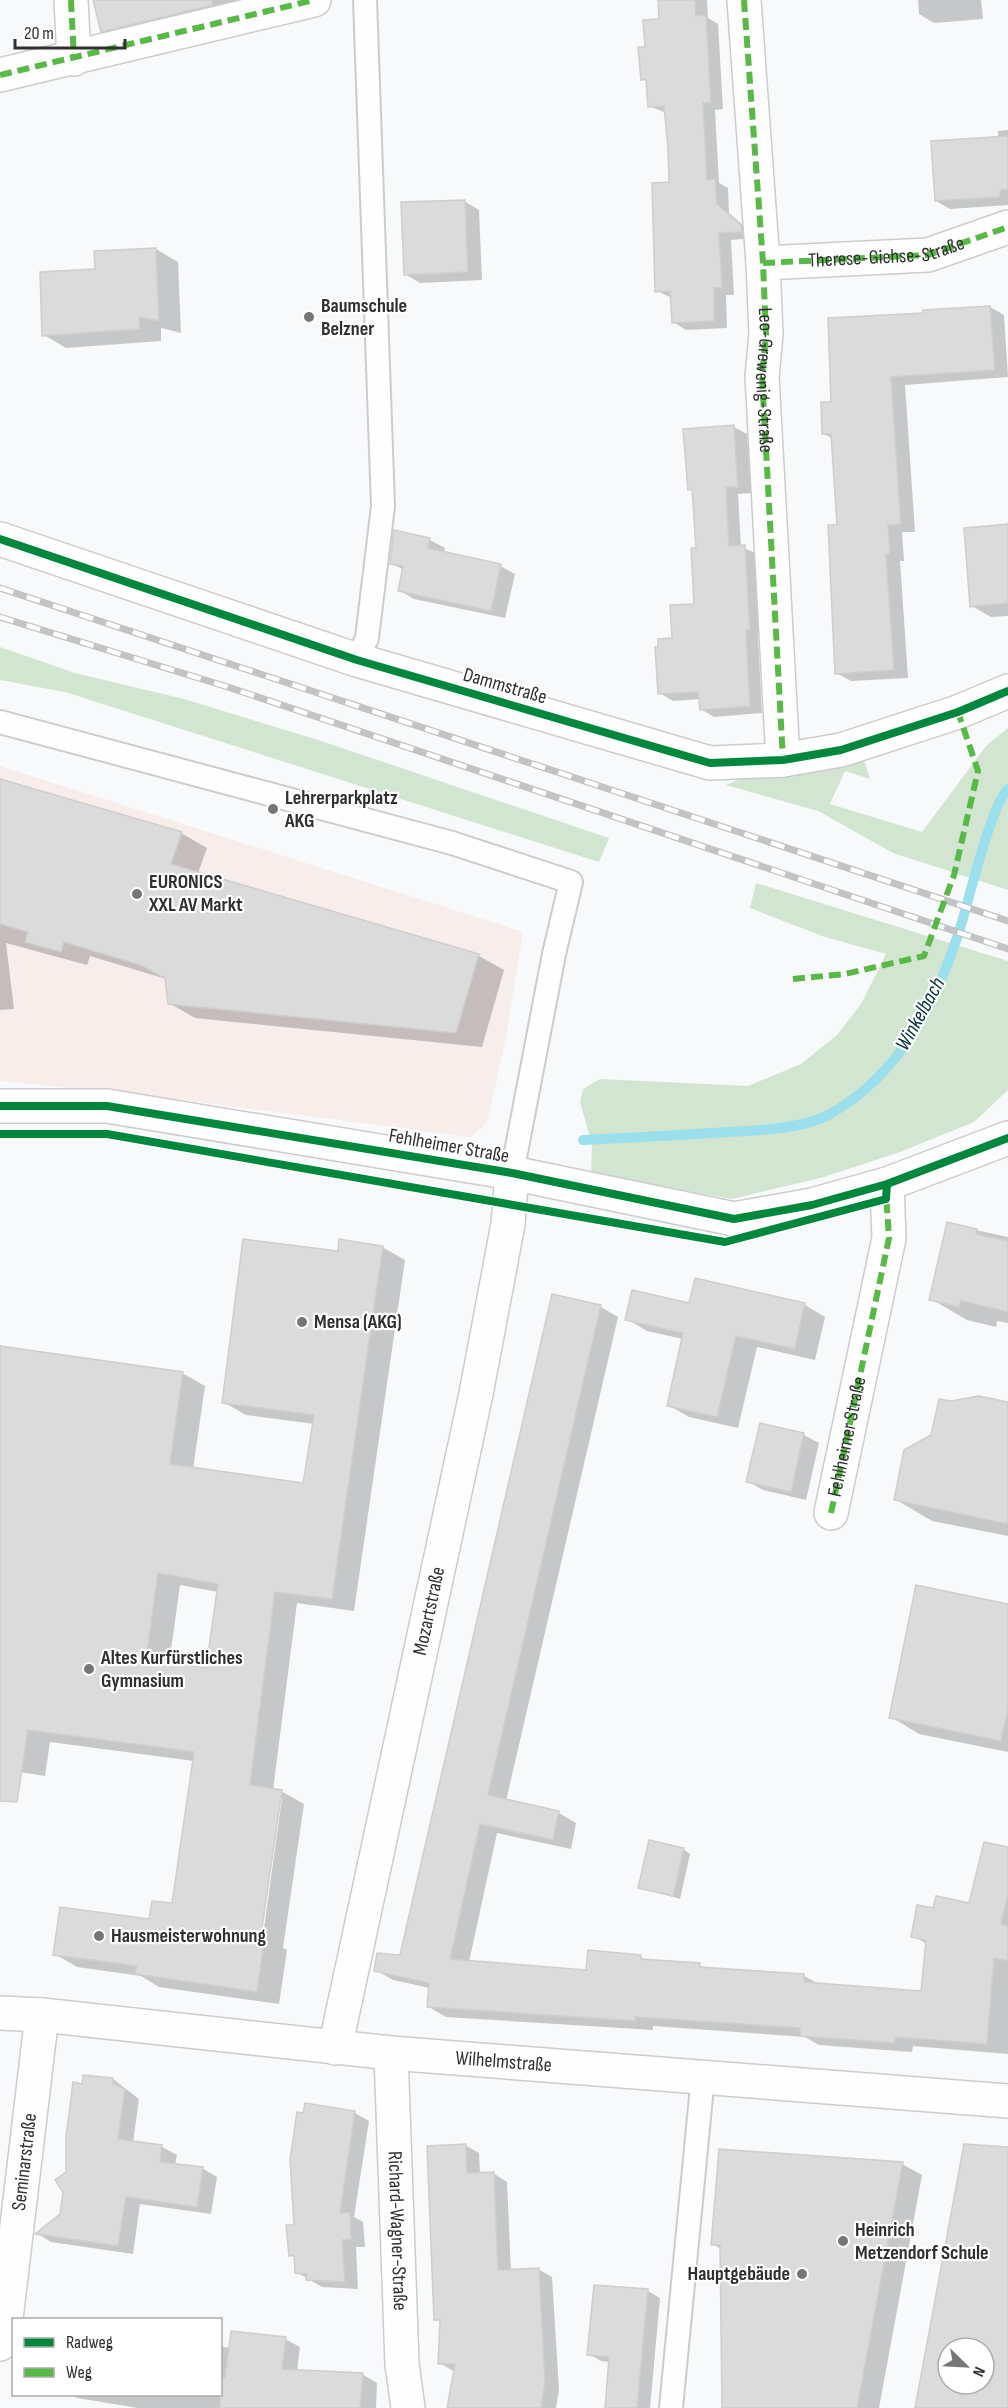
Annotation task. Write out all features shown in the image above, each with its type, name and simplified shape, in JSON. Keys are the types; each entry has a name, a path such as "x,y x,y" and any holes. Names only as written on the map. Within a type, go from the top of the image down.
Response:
{"street":[{"path":"71,0 74,59"},
{"path":"0,75 314,0"},
{"name":"Leo-Grewenig-Straße","path":"744,0 763,263 766,335 762,376 783,760"},
{"name":"Therese-Giehse-Straße","path":"763,263 928,255 1008,227"},
{"name":"Dammstraße","path":"0,539 357,660 710,762 783,760 841,750 958,712 1008,691"},
{"name":"Fehlheimer Straße","path":"0,1106 107,1106 512,1173 734,1219 812,1205 887,1184 1008,1138"},
{"name":"Mozartstraße","path":"335,2048 476,1395 508,1224 512,1173"},
{"name":"Fehlheimer Straße","path":"831,1513 889,1238 887,1184"},
{"name":"Wilhelmstraße","path":"0,2013 42,2014 391,2053 1008,2101"},
{"name":"Seminarstraße","path":"0,2344 5,2327 42,2014"},
{"name":"Richard-Wagner-Straße","path":"391,2053 402,2364 408,2408"}],"lane":[{"path":"357,660 366,638 383,506 365,0"},
{"path":"0,722 452,843 571,882 554,954 512,1173"},
{"path":"671,2408 703,2076"}],"shaded area":[{"path":"0,766 523,932 506,1037 487,1123 471,1137 135,1094 0,1081"}],"green space":[{"path":"0,647 75,673 184,699 318,740 609,838 599,862 65,692 0,680"},
{"path":"1008,728 1008,890 893,853 818,811 726,785 783,760 859,744 870,779 845,771 830,804 922,832 986,746"},
{"path":"756,883 1008,961 1008,1090 974,1122 900,1152 824,1177 732,1199 591,1174 592,1144 580,1102 583,1089 600,1079 748,1086 801,1064 837,1035 861,1004 886,954 825,937 750,908"}],"building":[{"path":"93,0 212,0 213,5 101,32"},
{"path":"658,0 695,0 696,16 706,15 711,103 703,103 707,180 715,179 717,204 741,225 742,232 719,233 722,288 714,288 714,321 672,323 670,291 655,292 652,183 669,182 668,149 664,106 648,107 646,79 641,80 638,47 645,47 643,20 659,19"},
{"path":"1008,136 1008,189 1000,190 1000,197 935,201 931,141"},
{"path":"465,200 468,272 404,275 401,202"},
{"path":"156,248 159,321 139,317 140,329 42,336 40,272 95,269 94,251"},
{"path":"990,306 995,370 891,377 901,524 888,525 890,554 886,554 894,670 835,674 828,525 837,525 831,434 822,434 821,402 831,402 828,318 923,313 923,310"},
{"path":"734,425 738,487 726,487 729,546 745,545 750,630 746,630 750,706 700,710 698,692 658,694 655,647 658,647 658,639 672,638 670,605 694,604 691,548 696,548 692,489 688,490 683,429"},
{"path":"1008,524 1008,603 970,607 964,528"},
{"path":"394,530 430,538 428,548 501,564 491,611 398,591 403,566 390,564"},
{"name":"EURONICS XXL AV Markt","path":"0,779 182,832 171,864 479,954 456,1033 168,1004 165,978 140,965 64,942 61,952 25,942 28,932 0,924"},
{"path":"947,1222 977,1229 976,1234 1008,1241 1008,1312 961,1301 959,1307 929,1300"},
{"name":"Altes Kurfürstliches Gymnasium","path":"243,1239 338,1251 339,1239 383,1246 332,1599 275,1592 250,1785 282,1790 261,1935 265,1936 257,1992 135,1974 137,1966 53,1955 60,1907 149,1919 152,1901 172,1903 194,1752 28,1730 17,1802 0,1801 0,1346 183,1372 170,1464 303,1483 314,1415 222,1403","holes":["158,1573 218,1584 206,1668 146,1659"]},
{"path":"695,1278 805,1303 795,1349 736,1336 717,1417 667,1406 683,1333 625,1320 632,1290 689,1303"},
{"path":"552,1294 601,1305 488,1795 559,1811 553,1840 480,1824 450,1959 586,1970 588,1950 641,1955 641,1959 700,1963 699,1967 804,1974 804,1982 921,1991 926,1940 911,1937 917,1905 933,1908 936,1896 969,1903 984,1842 1008,1847 1008,1893 1001,1924 1008,1926 1008,1961 994,1958 987,2044 895,2037 895,2043 800,2036 800,2028 636,2017 635,2021 427,2007 429,1983 374,1971 377,1953 400,1955"},
{"path":"979,1396 1008,1402 1008,1524 894,1500 904,1450 931,1435 939,1399 951,1401"},
{"path":"760,1423 804,1433 791,1492 746,1482"},
{"path":"916,1585 1008,1604 1008,1708 1001,1741 889,1718"},
{"path":"649,1840 684,1848 673,1896 638,1888"},
{"path":"83,2075 113,2078 113,2084 125,2089 118,2139 162,2145 160,2162 203,2167 197,2207 126,2197 118,2246 35,2234 60,2214 63,2192 55,2180 66,2172 66,2137 73,2082 82,2084"},
{"path":"305,2103 355,2111 340,2213 350,2212 351,2239 342,2240 345,2282 306,2280 307,2274 295,2273 294,2255 289,2256 286,2225 294,2225 290,2160 297,2112 303,2113"},
{"path":"466,2144 467,2173 494,2172 498,2270 539,2268 545,2382 541,2408 447,2408 455,2364 438,2364 440,2320 434,2320 427,2146"},
{"path":"964,2144 1008,2147 1008,2408 915,2408"},
{"name":"Hauptgebäude","path":"719,2149 903,2162 857,2408 722,2408 720,2245 711,2245"},
{"path":"594,2285 648,2289 637,2408 605,2408 609,2357 587,2355"},
{"path":"231,2331 286,2337 282,2369 363,2373 360,2408 220,2408 222,2377 225,2378"}],"waterway":[{"name":"Winkelbach","path":"583,1140 755,1131 788,1127 817,1120 855,1097 897,1056 914,1033 941,981 961,925 994,814 1008,789"}],"railway":[{"path":"0,588 1008,921"},
{"path":"0,617 231,688 1008,949"}],"marked path":[{"path":"71,0 74,59"},
{"path":"0,75 314,0"},
{"path":"744,0 763,263 766,335 762,376 783,760"},
{"path":"763,263 928,255 1008,227"},
{"path":"793,979 845,974 924,956 954,875 978,771 958,712"},
{"path":"831,1513 889,1238 886,1193"}],"cycle path":[{"path":"0,539 357,660 710,763 783,760 841,750 958,712 1008,691"},
{"path":"0,1106 107,1106 512,1173 734,1219 812,1205 887,1184 1008,1138"},
{"path":"0,1134 107,1134 725,1242 886,1199 887,1184"}],"place":[{"name":"Baumschule Belzner","path":"309,317"},
{"name":"Lehrerparkplatz AKG","path":"273,809"},
{"name":"EURONICS XXL AV Markt","path":"137,894"},
{"name":"Mensa (AKG)","path":"302,1322"},
{"name":"Altes Kurfürstliches Gymnasium","path":"89,1669"},
{"name":"Hausmeisterwohnung","path":"99,1936"},
{"name":"Heinrich Metzendorf Schule","path":"843,2241"},
{"name":"Hauptgebäude","path":"802,2274"}]}
